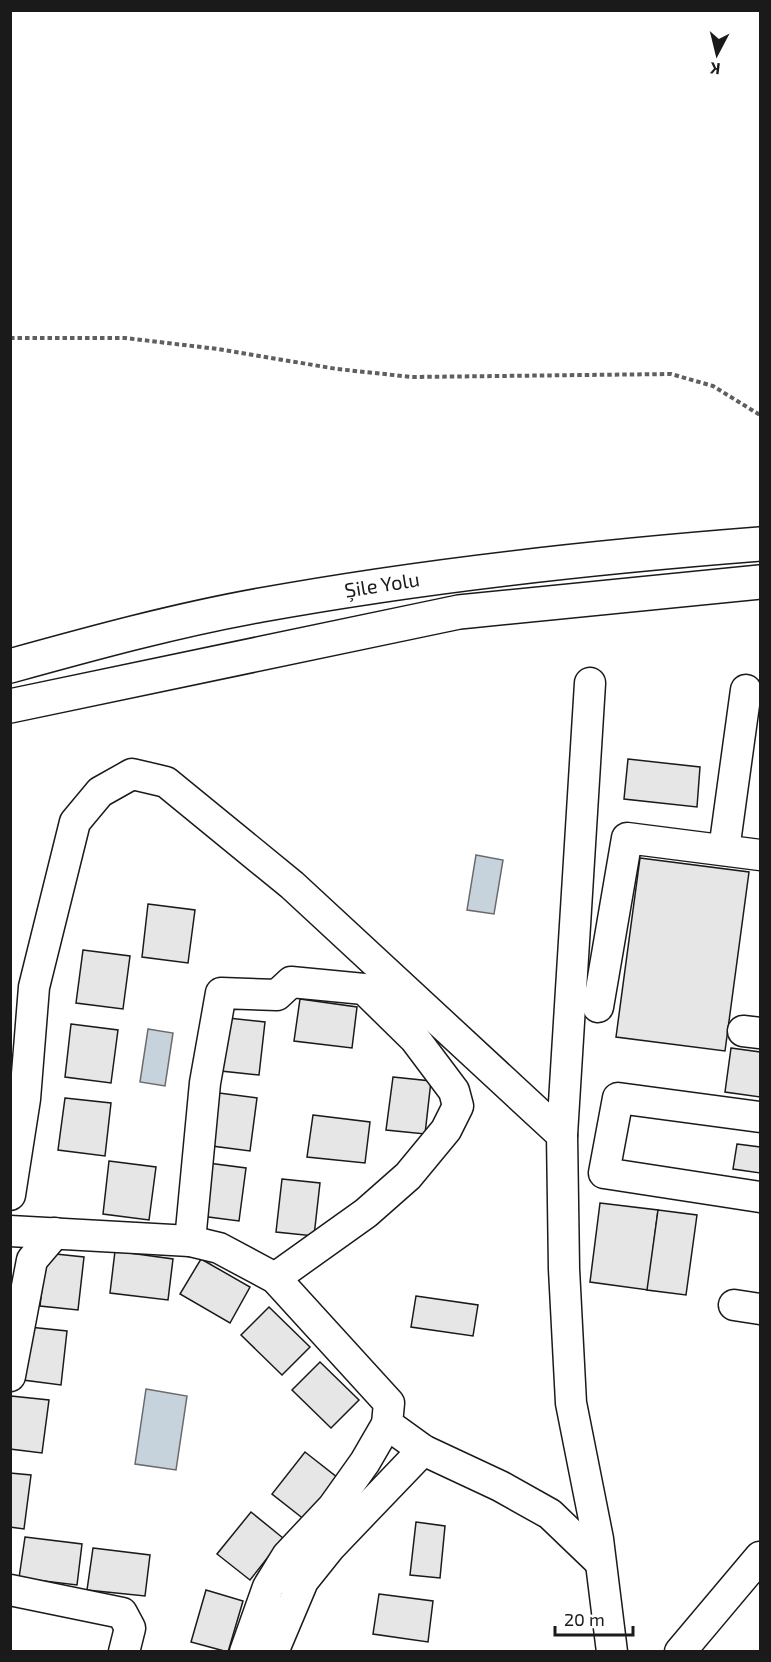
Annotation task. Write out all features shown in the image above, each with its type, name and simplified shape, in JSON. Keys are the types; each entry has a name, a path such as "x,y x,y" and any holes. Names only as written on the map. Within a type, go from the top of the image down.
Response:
{"highway":[{"name":"Şile Yolu","path":"10,666 259,605 459,573 656,552 760,544"},
{"name":"Şile Yolu","path":"10,706 459,612 760,582"}],"street":[{"path":"590,683 562,1136 564,1269 571,1403 600,1562 612,1652"},
{"path":"724,850 746,690"},
{"path":"10,1195 26,1099 34,987 75,822 100,792 132,774 166,782 292,885 562,1136"},
{"path":"598,1007 627,838 760,855"},
{"path":"190,1241 205,1083 221,993 277,995 291,982 364,989 415,1039 454,1091 458,1106 446,1130 408,1176 366,1213 275,1278"},
{"path":"760,1117 618,1098 604,1173 760,1197"},
{"path":"10,1231 190,1241 219,1248 275,1278 389,1403 387,1424 365,1462 333,1507 287,1556 268,1587 245,1652"},
{"path":"10,1376 32,1260 55,1233"},
{"path":"387,1424 423,1450 500,1486 550,1514 600,1562"},
{"path":"273,1652 303,1581 331,1546 423,1450"},
{"path":"680,1652 760,1557"},
{"path":"10,1590 122,1613 130,1628 124,1652"}],"path":[{"path":"10,338 125,338 218,349 337,369 412,377 671,374 713,386 760,415"}],"shaded area":[{"path":"476,855 503,860 494,914 467,910"},
{"path":"148,1029 173,1033 165,1086 140,1082"},
{"path":"146,1389 187,1396 176,1470 135,1464"}],"building":[{"path":"628,759 700,767 697,807 624,799"},
{"path":"640,858 749,872 725,1051 616,1037"},
{"path":"148,904 195,910 188,963 142,957"},
{"path":"83,950 130,956 123,1009 76,1003"},
{"path":"300,999 357,1007 352,1048 294,1041"},
{"path":"228,1018 265,1022 259,1075 221,1071"},
{"path":"71,1024 118,1030 111,1083 65,1077"},
{"path":"731,1048 760,1052 760,1097 725,1092"},
{"path":"393,1077 431,1081 425,1134 386,1130"},
{"path":"219,1093 257,1098 250,1151 212,1146"},
{"path":"65,1098 111,1103 105,1156 58,1150"},
{"path":"313,1115 370,1122 365,1163 307,1157"},
{"path":"737,1144 760,1147 760,1173 733,1169"},
{"path":"109,1161 156,1167 149,1220 103,1214"},
{"path":"208,1163 246,1168 239,1221 201,1216"},
{"path":"282,1179 320,1183 314,1236 276,1232"},
{"path":"600,1203 658,1210 648,1290 590,1282"},
{"path":"658,1210 697,1215 686,1295 647,1290"},
{"path":"115,1251 173,1259 168,1300 110,1293"},
{"path":"46,1253 84,1257 78,1310 40,1306"},
{"path":"201,1259 250,1287 230,1323 180,1294"},
{"path":"416,1296 478,1305 473,1336 411,1327"},
{"path":"269,1307 310,1347 282,1375 241,1335"},
{"path":"29,1327 67,1331 61,1385 23,1380"},
{"path":"320,1362 359,1400 331,1428 292,1390"},
{"path":"11,1396 49,1400 42,1453 10,1449"},
{"path":"305,1452 338,1478 305,1520 272,1494"},
{"path":"10,1473 31,1475 24,1529 10,1527"},
{"path":"251,1512 283,1538 250,1580 217,1554"},
{"path":"416,1522 445,1526 440,1578 410,1575"},
{"path":"25,1537 82,1544 77,1585 19,1578"},
{"path":"93,1548 150,1555 145,1596 87,1590"},
{"path":"206,1590 243,1601 228,1652 191,1642"},
{"path":"379,1594 433,1601 428,1642 373,1634"}]}
